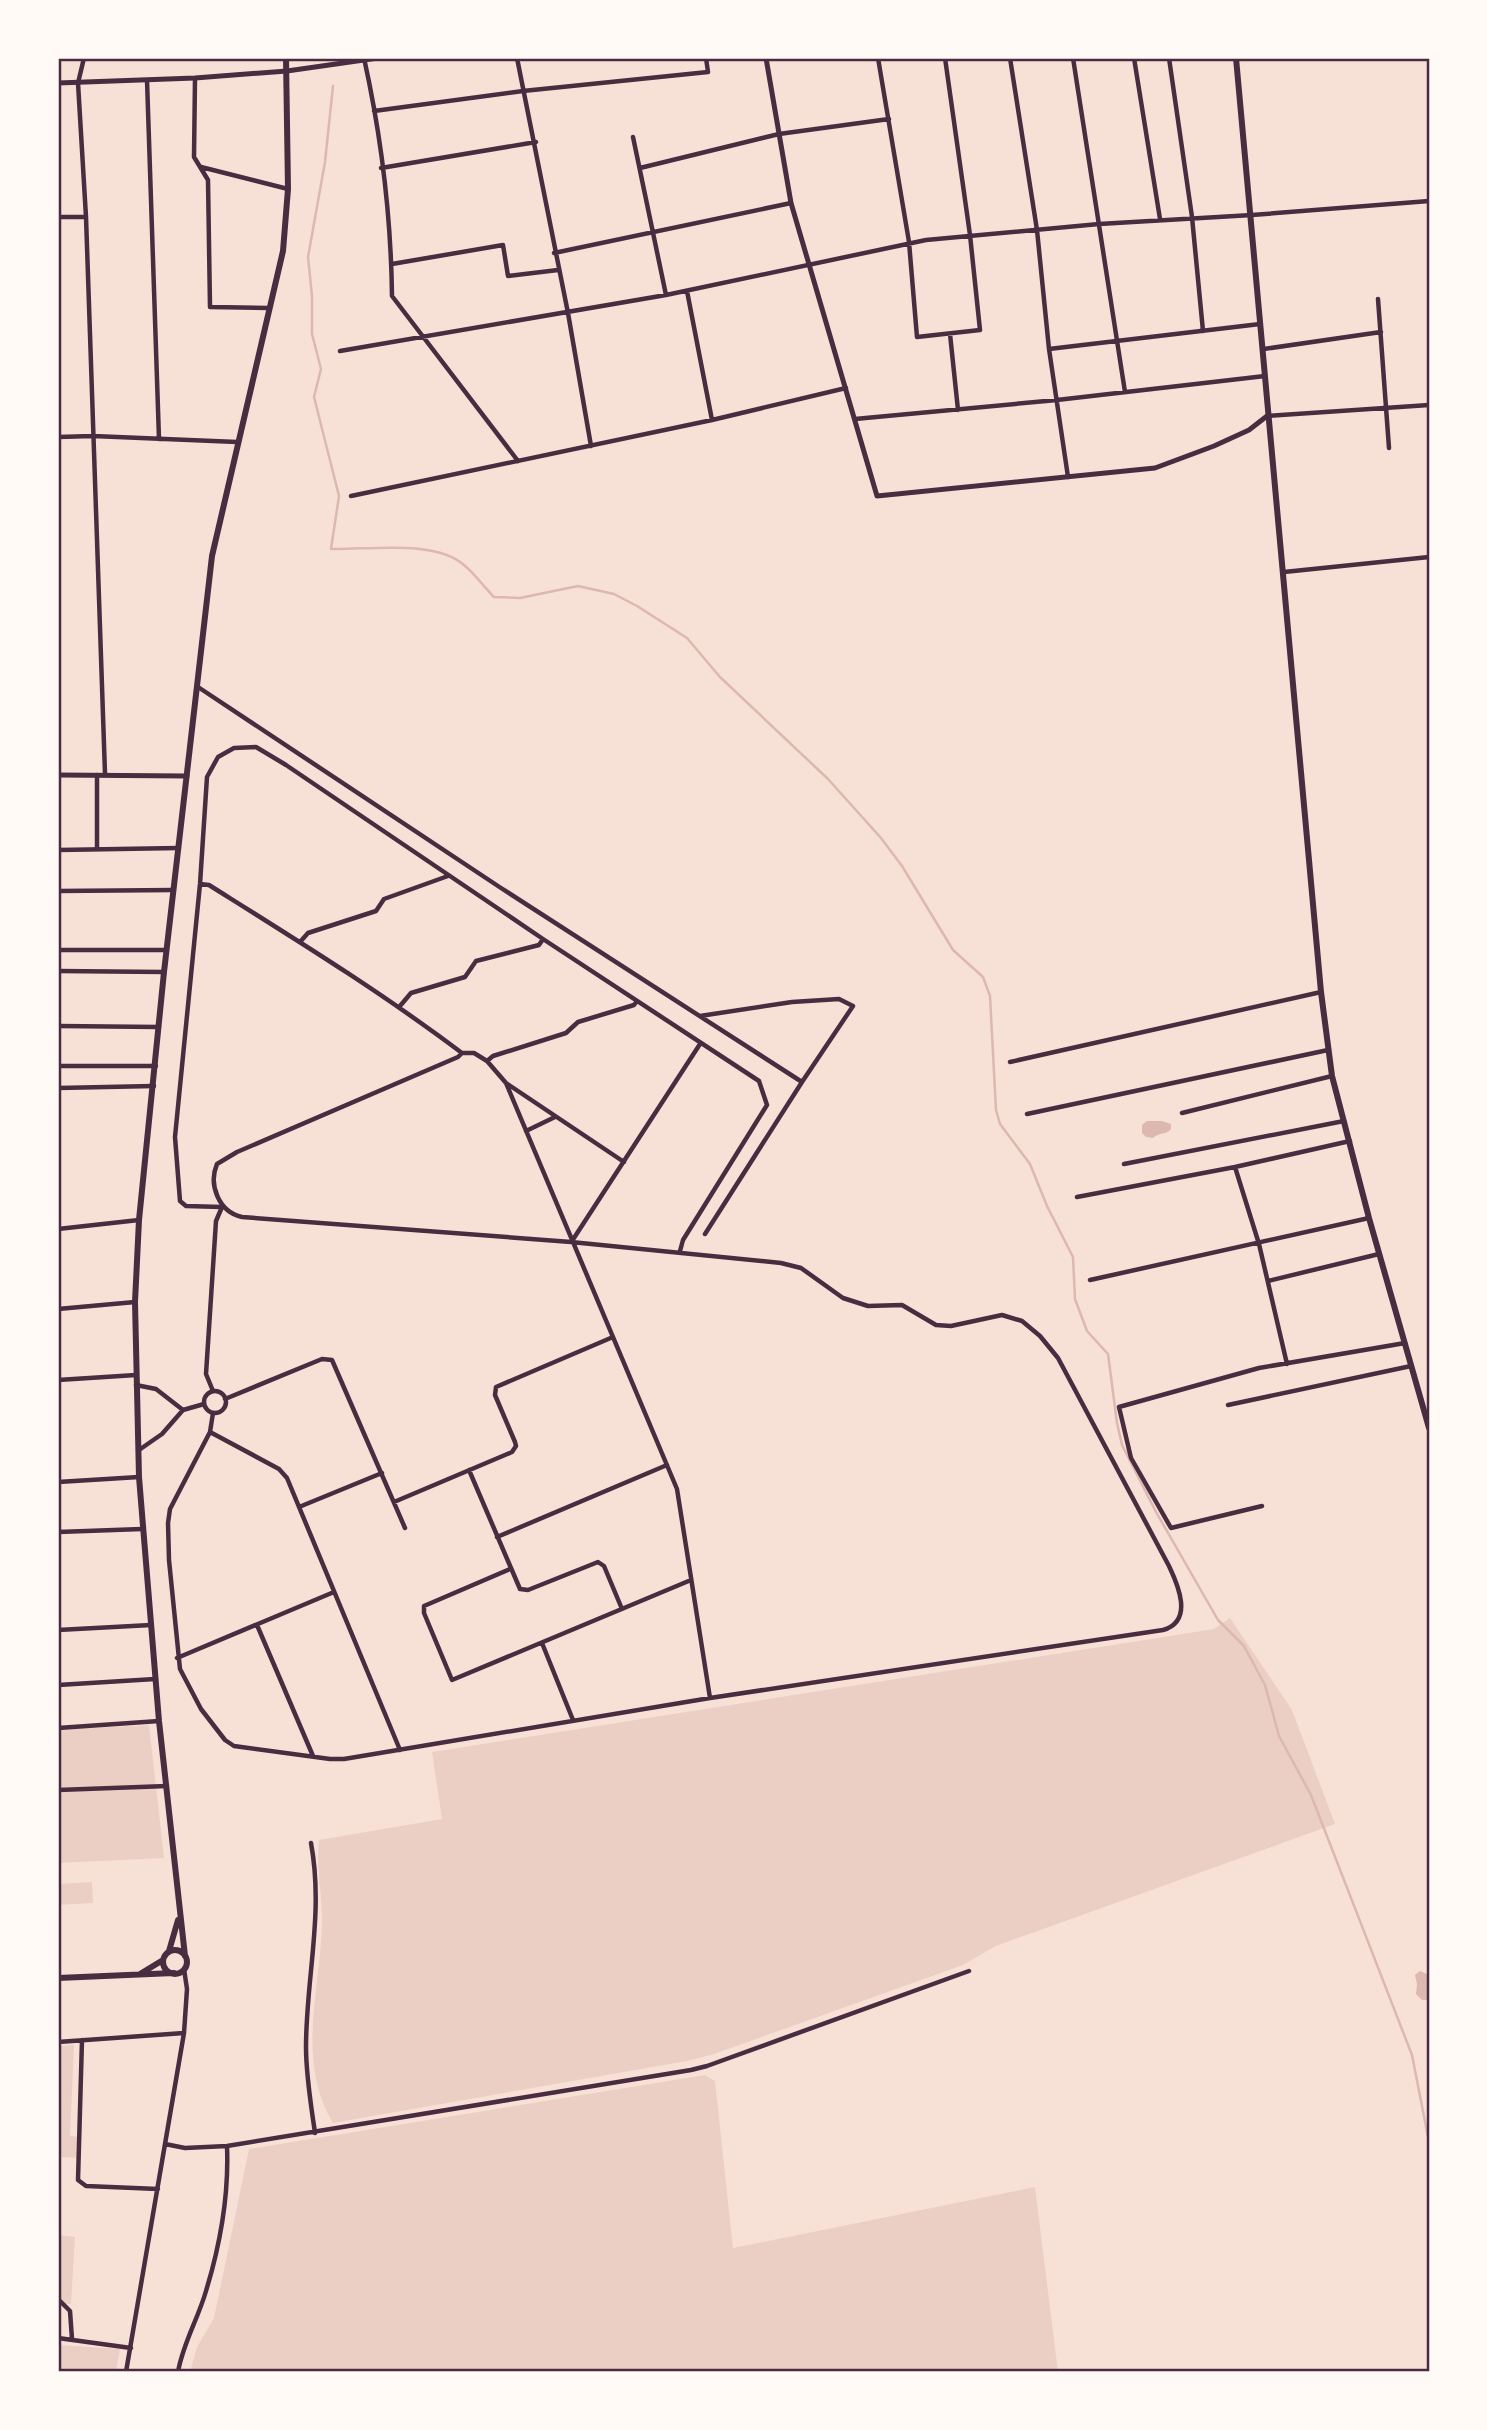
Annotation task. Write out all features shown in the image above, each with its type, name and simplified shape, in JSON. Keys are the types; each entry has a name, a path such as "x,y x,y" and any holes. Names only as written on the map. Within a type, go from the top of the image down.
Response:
{"main road":[{"path":"58,1978 174,1973 184,1969 187,1962 159,1721 142,1529 135,1302 139,1220 157,1066 164,972 212,556 283,251 288,189 286,58"},
{"path":"1236,58 1328,1050 1332,1076 1369,1218 1429,1428"},
{"path":"138,1975 163,1960 169,1951 177,1930 180,1911"},
{"path":"169,1951 180,1951 185,1956"},
{"path":"163,1960 164,1967 174,1973"}],"street":[{"path":"84,58 78,83 86,217 105,774"},
{"path":"58,83 195,78 287,71 378,58"},
{"path":"517,58 536,142 590,446"},
{"path":"374,111 523,91 708,72 706,58"},
{"path":"766,58 791,203 877,496 1142,471 1165,465 1244,432 1268,416 1429,405"},
{"path":"878,58 909,242 916,337 980,330 970,235 945,58"},
{"path":"1010,58 1037,230 1049,349 1068,478"},
{"path":"1073,58 1125,392"},
{"path":"1134,58 1160,219"},
{"path":"1169,58 1192,217 1203,331"},
{"path":"364,59 381,168 392,296 518,461"},
{"path":"195,78 194,157 208,180 210,307 269,308"},
{"path":"147,80 159,439"},
{"path":"640,168 779,134 889,119"},
{"path":"633,137 666,295"},
{"path":"381,168 536,142"},
{"path":"200,167 288,189"},
{"path":"340,351 687,291 909,242 1160,219 1252,215 1429,201"},
{"path":"554,253 791,203"},
{"path":"58,217 86,217"},
{"path":"391,264 503,245 508,276 558,270"},
{"path":"687,291 712,420"},
{"path":"1378,299 1389,448"},
{"path":"1049,349 1261,324"},
{"path":"1264,349 1381,332"},
{"path":"950,334 958,410"},
{"path":"855,419 1057,400 1266,376"},
{"path":"351,496 712,420 846,388"},
{"path":"58,437 237,442"},
{"path":"1284,572 1429,557"},
{"path":"198,687 802,1083"},
{"path":"213,1413 210,1432 168,1516 177,1658 182,1675 195,1700 229,1744 337,1760 710,1698 1163,1630 1177,1621 1182,1604 1169,1566 1058,1358 1040,1336 1022,1321 1002,1315 944,1327 902,1305 868,1306 843,1298 802,1268 781,1263 680,1251 242,1217 222,1207 186,1206 180,1202 175,1138 200,884 207,777 218,757 234,748 256,747 286,765 542,940 759,1082 766,1105 683,1240 680,1251"},
{"path":"97,774 97,849"},
{"path":"58,775 187,776"},
{"path":"58,850 178,848"},
{"path":"300,942 308,933 376,911 384,899 448,876"},
{"path":"200,884 209,885 400,1006 462,1053 474,1053 487,1060 506,1083 679,1499 710,1698"},
{"path":"58,891 174,890"},
{"path":"400,1006 411,993 465,976 476,961 539,944 542,940"},
{"path":"58,950 167,950"},
{"path":"58,971 164,972"},
{"path":"1010,1062 1321,992"},
{"path":"699,1016 792,1002 839,999 853,1006 705,1234"},
{"path":"487,1060 566,1033 578,1023 634,1005 637,1001"},
{"path":"58,1026 159,1027"},
{"path":"572,1242 700,1044"},
{"path":"1027,1114 1328,1050"},
{"path":"213,1391 206,1374 216,1221 222,1207 214,1180 217,1164 237,1152 462,1053"},
{"path":"58,1066 157,1066"},
{"path":"1182,1113 1332,1076"},
{"path":"506,1083 624,1162"},
{"path":"58,1088 154,1086"},
{"path":"526,1131 556,1116"},
{"path":"1125,1164 1344,1121"},
{"path":"1077,1197 1235,1167 1350,1141"},
{"path":"1235,1167 1259,1244 1287,1364"},
{"path":"1090,1280 1369,1218"},
{"path":"58,1229 139,1220"},
{"path":"1267,1281 1379,1254"},
{"path":"58,1309 135,1302"},
{"path":"394,1502 512,1452 516,1446 495,1395 496,1387 613,1337"},
{"path":"1262,1506 1171,1528 1131,1458 1119,1407 1259,1368 1405,1343"},
{"path":"225,1399 322,1359 332,1360 405,1528"},
{"path":"1228,1405 1411,1366"},
{"path":"58,1380 136,1375"},
{"path":"136,1385 156,1389 183,1410"},
{"path":"213,1391 219,1392 225,1399 223,1409 213,1413 207,1410 204,1404 204,1397 213,1391"},
{"path":"138,1450 162,1434 183,1410 204,1404"},
{"path":"210,1432 283,1473 400,1750"},
{"path":"497,1537 667,1465"},
{"path":"468,1470 517,1586 524,1590 594,1562 602,1563 622,1609"},
{"path":"299,1507 382,1473"},
{"path":"58,1482 139,1477"},
{"path":"58,1532 142,1529"},
{"path":"510,1569 424,1606 424,1613 452,1680 691,1580"},
{"path":"177,1658 334,1592"},
{"path":"58,1630 151,1625"},
{"path":"257,1625 313,1757"},
{"path":"542,1643 573,1720"},
{"path":"58,1685 155,1679"},
{"path":"58,1728 159,1721"},
{"path":"58,1790 167,1786"},
{"path":"311,1843 315,1871 316,1919 306,2048 315,2133"},
{"path":"127,2372 184,2033 187,1984 184,1969"},
{"path":"165,2144 185,2148 227,2146 707,2066 969,1971"},
{"path":"58,2042 184,2033"},
{"path":"82,2040 78,2180 86,2186 158,2189"},
{"path":"178,2372 183,2349 211,2273 227,2183 227,2146"},
{"path":"58,2300 69,2311 72,2339"},
{"path":"58,2338 131,2348"}],"shaded area":[{"path":"1147,1121 1171,1124 1171,1129 1153,1138 1146,1137 1142,1133 1142,1125"},
{"path":"1230,1618 1292,1710 1335,1824 996,1946 963,1965 714,2054 333,2123 315,2074 313,2049 322,1921 319,1840 442,1819 432,1752 1214,1629"},
{"path":"149,1725 164,1858 58,1863 58,1730"},
{"path":"92,1882 93,1903 58,1905 58,1884"},
{"path":"1420,1971 1429,1975 1429,2000 1422,2000 1416,1994 1415,1975"},
{"path":"74,2045 70,2136 80,2137 80,2158 58,2157 58,2046"},
{"path":"705,2075 715,2081 733,2248 1035,2187 1058,2372 190,2372 197,2347 214,2318 249,2149"},
{"path":"58,2235 75,2237 71,2304 58,2304"},
{"path":"58,2345 120,2349 116,2372 58,2372"}],"waterway":[{"path":"333,86 325,162 308,257 312,334 321,369 314,397 339,496 331,549 400,548 436,552 464,565 494,597 520,598 578,586 614,594 687,638 720,677 828,779 881,838 902,866 953,950 983,977 990,996 996,1110 1000,1124 1030,1164 1047,1206 1073,1257 1075,1299 1087,1331 1108,1354 1122,1445 1156,1512 1218,1620 1244,1646 1265,1685 1279,1736 1311,1795 1412,2055 1429,2142"}]}
